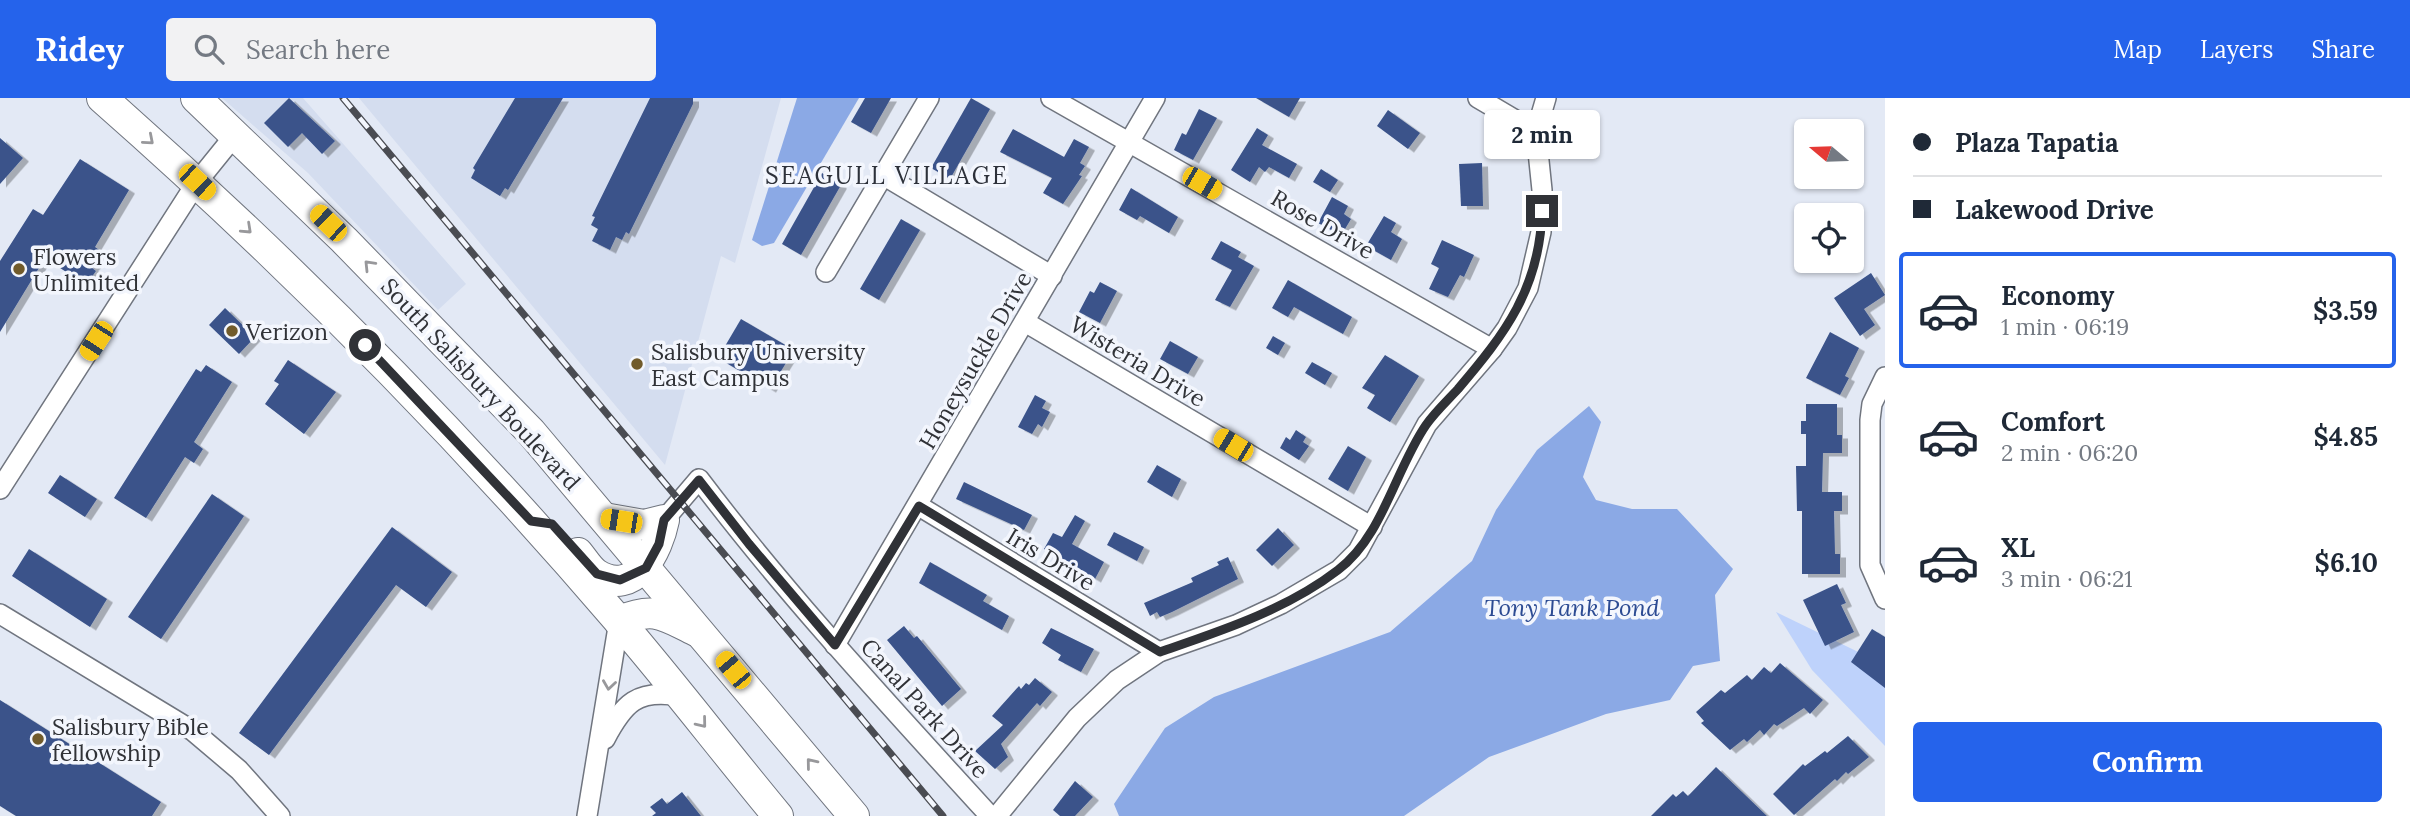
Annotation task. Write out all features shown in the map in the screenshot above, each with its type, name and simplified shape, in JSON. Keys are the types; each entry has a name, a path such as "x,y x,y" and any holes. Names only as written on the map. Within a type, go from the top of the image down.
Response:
{"main road":[{"path":"102,98 292,270 452,435 619,621 778,816"},
{"name":"South Salisbury Boulevard","path":"196,98 345,240 531,432 854,816"},
{"path":"531,521 552,524 597,574 620,580 646,568 659,544 664,520 644,525 604,518"},
{"path":"619,621 643,611 664,615 702,634"}],"street":[{"path":"825,272 929,98"},
{"name":"Rose Drive","path":"1051,98 1492,349"},
{"name":"Honeysuckle Drive","path":"835,645 919,506 1154,98"},
{"path":"1478,98 1536,132"},
{"path":"997,816 1077,718 1117,680 1160,652 1236,625 1320,582 1358,551 1427,424 1492,349 1520,304 1537,258 1542,190 1536,132 1546,98"},
{"path":"0,489 197,182 235,135"},
{"path":"883,175 1052,276"},
{"name":"Wisteria Drive","path":"1025,322 1372,527"},
{"path":"1885,377 1872,404 1870,565 1885,599"},
{"name":"Canal Park Drive","path":"664,520 699,480 749,544 835,645 990,816"},
{"name":"Iris Drive","path":"919,506 1160,652"},
{"path":"0,614 192,731 239,770 280,816"},
{"path":"587,816 600,750 619,621"},
{"path":"600,750 614,722 629,704 657,692 679,696"}],"shaded area":[{"path":"222,98 303,98 466,284 438,310 308,173"},
{"name":"Salisbury University East Campus","path":"359,98 781,98 735,263 721,256 665,465"},
{"path":"1776,612 1885,665 1885,746 1812,670"}],"water":[{"path":"797,98 859,98 774,243 762,246 752,240"},
{"name":"Tony Tank Pond","path":"1589,406 1601,422 1583,477 1596,500 1632,509 1677,509 1733,569 1715,595 1720,661 1693,666 1670,700 1606,714 1489,757 1404,816 1119,816 1114,804 1165,728 1214,697 1390,632 1472,561 1496,510 1537,450"}],"building":[{"path":"289,98 335,141 322,154 302,133 288,147 264,123"},
{"path":"515,98 563,98 508,190 505,188 500,196 471,178 475,170 473,168"},
{"path":"650,98 693,98 693,104 629,234 626,232 622,240 616,237 610,250 592,241 598,229 591,225 595,217 592,216"},
{"path":"865,98 891,98 871,133 851,122"},
{"path":"971,98 990,109 950,179 931,168"},
{"path":"1256,98 1300,98 1289,117"},
{"path":"1199,109 1217,118 1193,160 1174,150 1182,133 1186,135"},
{"path":"1388,110 1420,133 1408,149 1377,126"},
{"path":"1257,128 1268,135 1262,145 1297,164 1289,178 1269,167 1265,172 1259,167 1250,182 1231,170"},
{"path":"1013,129 1064,157 1074,139 1089,147 1080,163 1085,166 1079,175 1082,176 1063,204 1043,193 1052,178 1000,152"},
{"path":"0,138 23,158 0,184"},
{"path":"80,159 129,190 95,247 105,254 92,268 96,271 86,285 45,258 0,332 0,261 33,209 43,215"},
{"path":"1482,163 1483,206 1461,206 1459,164"},
{"path":"1321,169 1338,180 1330,192 1313,182"},
{"path":"822,173 841,185 801,255 782,244"},
{"path":"1131,188 1178,217 1169,233 1140,216 1137,220 1119,210"},
{"path":"1332,197 1348,206 1344,214 1351,219 1345,229 1341,227 1337,233 1318,223"},
{"path":"1384,216 1396,223 1391,232 1402,239 1391,260 1366,246"},
{"path":"901,219 920,230 879,300 860,289"},
{"path":"1442,240 1474,255 1464,277 1460,275 1448,297 1429,289 1439,268 1431,264"},
{"path":"1221,241 1241,252 1238,257 1254,266 1230,307 1215,300 1232,270 1211,259"},
{"path":"1871,273 1885,295 1864,309 1875,325 1860,336 1834,298"},
{"path":"1288,280 1352,317 1343,334 1294,307 1288,317 1272,308"},
{"path":"1100,282 1117,291 1100,323 1079,312 1090,291 1094,293"},
{"name":"Verizon","path":"225,308 255,337 239,354 209,325"},
{"path":"741,319 794,350 770,389 718,358"},
{"path":"1830,332 1859,348 1845,376 1849,378 1840,395 1806,378"},
{"path":"1273,336 1285,343 1278,355 1266,348"},
{"path":"1170,341 1198,357 1188,374 1160,359"},
{"path":"1385,355 1419,376 1390,422 1367,408 1375,395 1362,388"},
{"path":"288,360 336,392 304,434 265,404 279,384 274,381"},
{"path":"1312,362 1332,373 1325,385 1305,373"},
{"path":"206,365 232,382 194,442 203,449 194,463 185,457 146,518 114,498 196,369 201,372"},
{"path":"1035,395 1046,401 1042,408 1050,412 1042,427 1038,424 1032,434 1018,427"},
{"path":"1806,404 1837,404 1837,435 1842,435 1842,453 1823,453 1822,492 1842,492 1842,511 1834,511 1835,554 1840,554 1840,574 1802,574 1802,511 1797,511 1796,466 1806,466 1806,434 1801,434 1801,421 1806,421"},
{"path":"1296,430 1306,437 1303,442 1309,446 1299,460 1280,448 1286,437 1290,440"},
{"path":"1348,446 1366,457 1348,491 1328,479"},
{"path":"1157,465 1181,479 1172,497 1147,482"},
{"path":"60,475 97,499 85,517 48,493"},
{"path":"964,482 1032,515 1024,530 956,499"},
{"path":"212,494 244,516 161,639 128,617"},
{"path":"1075,515 1085,521 1072,544 1104,562 1095,579 1044,549 1053,533 1062,537"},
{"path":"392,527 452,572 426,607 396,585 269,755 239,733"},
{"path":"1278,528 1294,545 1272,566 1256,550"},
{"path":"1114,532 1144,547 1137,561 1107,545"},
{"path":"29,549 107,599 90,627 12,576"},
{"path":"1228,557 1238,579 1172,612 1160,617 1157,612 1150,616 1144,603 1193,582 1191,578 1219,565 1217,562"},
{"path":"930,562 987,595 983,601 1009,616 1002,630 919,583"},
{"path":"1837,584 1846,603 1841,605 1854,632 1825,646 1803,600"},
{"path":"904,626 914,638 917,636 961,689 942,706 887,640"},
{"path":"1051,628 1094,649 1081,672 1058,660 1061,655 1042,643"},
{"path":"1872,629 1885,637 1885,688 1851,662"},
{"path":"1780,663 1823,700 1810,714 1804,708 1777,726 1774,724 1764,735 1760,730 1747,742 1744,739 1730,750 1701,723 1704,721 1696,712 1721,690 1725,693 1747,675 1752,680 1764,667 1771,673"},
{"path":"1035,678 1052,692 1040,706 1037,703 1001,744 1008,757 995,769 975,751 1003,725 992,716 1019,686 1021,689 1026,683 1029,685"},
{"path":"0,700 161,802 152,816 16,816 0,806"},
{"path":"1848,736 1869,757 1848,774 1846,772 1837,781 1835,779 1794,815 1773,794 1803,764 1805,766 1825,751 1827,753"},
{"path":"1716,767 1767,816 1651,816 1673,794 1676,797 1683,791 1688,796"},
{"path":"1075,781 1093,797 1075,816 1060,816 1053,810"},
{"path":"682,792 701,816 652,816 656,813 650,807 662,798 667,804"}],"railway":[{"path":"343,98 943,816"}],"place":[{"name":"Flowers Unlimited","path":"19,269"},
{"name":"Verizon","path":"232,331"},
{"name":"Salisbury University East Campus","path":"637,364"},
{"name":"Salisbury Bible fellowship","path":"38,739"}],"district":[{"name":"SEAGULL VILLAGE","path":"887,175"}],"route":[{"path":"365,345 531,521 552,524 597,574 620,580 646,568 659,544 664,520 699,480 749,544 835,645 919,506 1012,565 1160,652 1236,625 1281,604 1339,570 1358,551 1427,424 1492,349 1520,304 1537,258 1542,211"}]}
